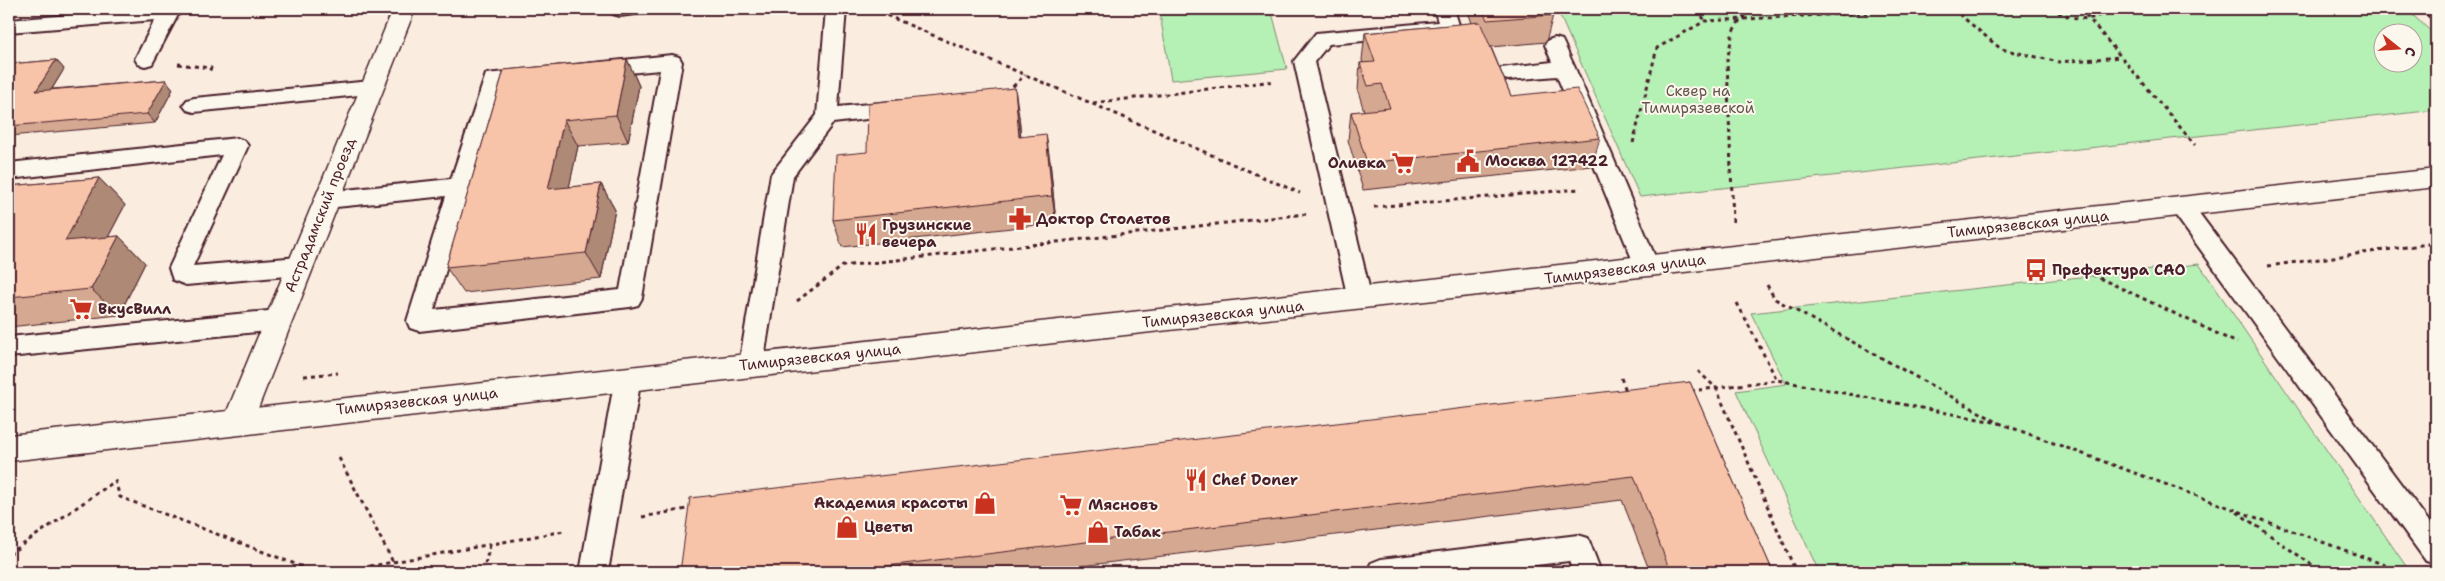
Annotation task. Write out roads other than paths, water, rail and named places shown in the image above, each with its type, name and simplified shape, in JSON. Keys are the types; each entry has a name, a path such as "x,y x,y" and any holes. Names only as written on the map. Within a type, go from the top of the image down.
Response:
{"main road":[{"name":"Астрадамский проезд","path":"238,421 404,9"},
{"name":"Тимирязевская улица","path":"9,448 238,421 1360,299 2436,178"}],"lane":[{"path":"751,365 782,174 827,116 836,9"},
{"path":"1360,299 1304,61 1323,38 1450,28 1444,9"},
{"path":"2433,9 2436,12"},
{"path":"9,26 169,13 145,59"},
{"path":"1556,45 1647,266"},
{"path":"672,62 630,298 419,321 460,186 492,79 672,62"},
{"path":"1508,73 1565,68"},
{"path":"194,105 371,88"},
{"path":"827,116 924,105"},
{"path":"9,171 237,146 181,268 180,274 186,276 299,266"},
{"path":"326,200 460,186"},
{"path":"2182,207 2436,552"},
{"path":"9,347 278,320"},
{"path":"594,572 628,378"},
{"path":"1382,572 1578,547 1587,572"}],"place":[{"name":"Москва 127422","path":"1468,161"},
{"name":"Оливка","path":"1403,163"},
{"name":"Доктор Столетов","path":"1020,219"},
{"name":"Грузинские вечера","path":"866,234"},
{"name":"Префектура САО","path":"2036,270"},
{"name":"ВкусВилл","path":"81,309"},
{"name":"Chef Doner","path":"1196,480"},
{"name":"Академия красоты","path":"985,503"},
{"name":"Мясновъ","path":"1071,505"},
{"name":"Цветы","path":"847,527"},
{"name":"Табак","path":"1098,532"}],"park label":[{"name":"Сквер на Тимирязевской","path":"1698,100"}]}
